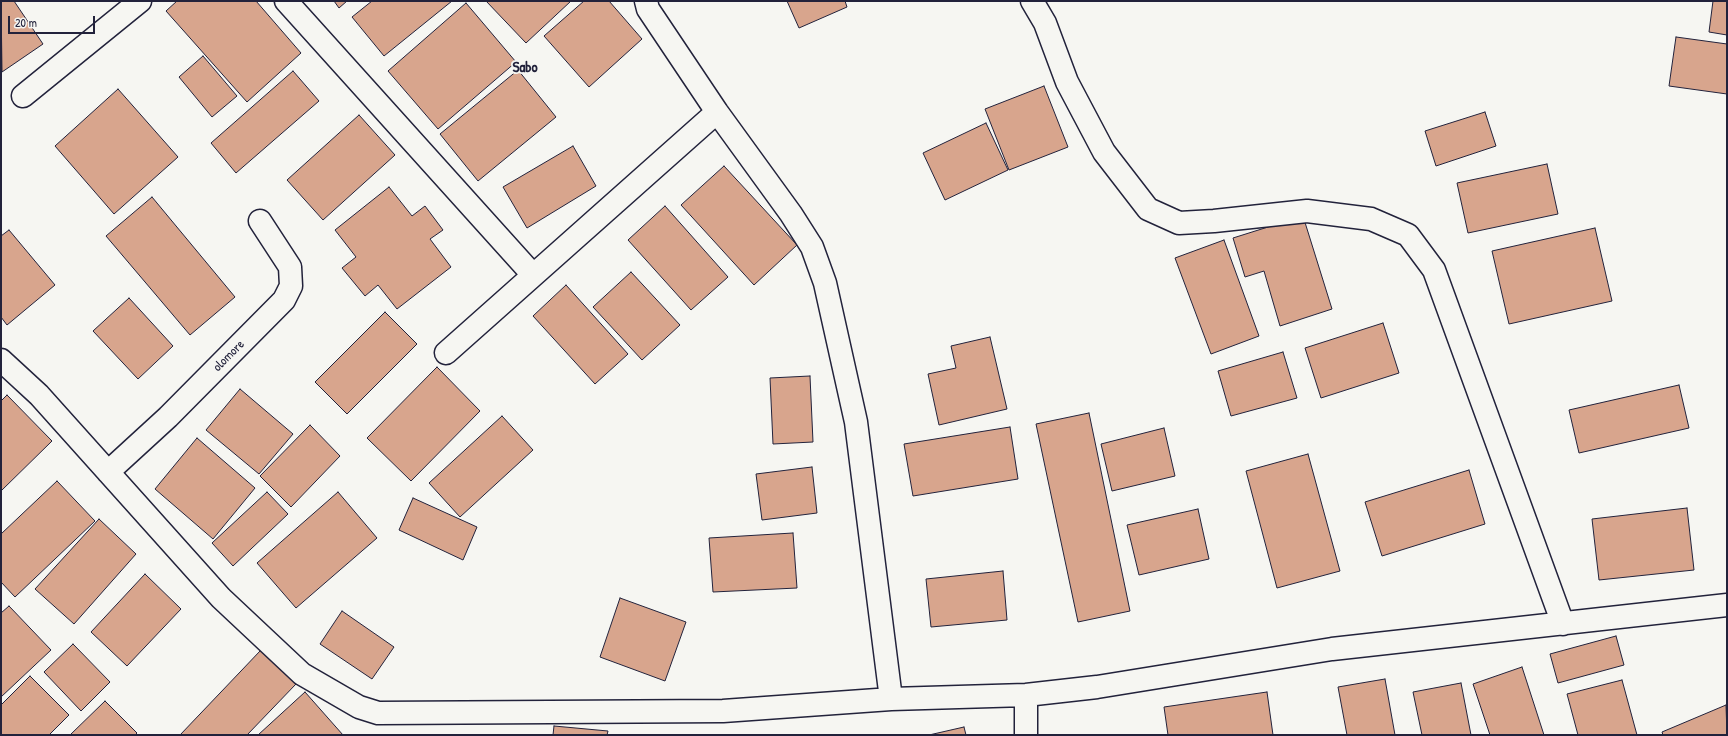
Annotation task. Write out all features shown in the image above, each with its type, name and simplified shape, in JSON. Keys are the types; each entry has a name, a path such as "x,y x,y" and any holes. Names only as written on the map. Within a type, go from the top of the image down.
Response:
{"street":[{"path":"23,96 140,1"},
{"path":"286,1 534,276"},
{"path":"646,1 648,9 717,112 812,247 825,283 856,422 891,698"},
{"path":"1032,1 1045,24 1067,82 1104,152 1148,209 1179,222 1214,221 1307,211 1371,219 1408,235 1434,270 1563,624"},
{"path":"446,353 717,112"},
{"name":"olomore","path":"108,472 168,418 284,300 291,286 290,267 260,221"},
{"path":"1,360 39,394 221,598 302,674 359,707 378,713 723,711 891,698 1026,695 1097,687 1332,649 1727,605"},
{"path":"1026,695 1026,735"}],"building":[{"path":"1,1 14,1 43,44 2,72"},
{"path":"177,1 256,1 301,53 247,102 166,11"},
{"path":"334,1 347,1 339,8"},
{"path":"372,1 452,1 384,56 352,17"},
{"path":"486,1 571,1 526,43"},
{"path":"584,1 609,1 642,39 589,87 544,36"},
{"path":"787,1 845,1 847,7 799,28"},
{"path":"1713,1 1727,1 1727,35 1709,32"},
{"path":"466,3 516,62 438,129 388,71"},
{"path":"1676,37 1727,44 1727,94 1669,86"},
{"path":"203,56 237,96 212,117 179,77"},
{"path":"518,70 556,117 478,181 440,134"},
{"path":"293,71 319,101 236,173 211,143"},
{"path":"1044,86 1068,147 1009,170 985,109"},
{"path":"118,89 178,157 114,214 55,146"},
{"path":"1485,112 1496,146 1436,166 1425,131"},
{"path":"359,115 395,155 323,220 287,180"},
{"path":"986,123 1008,170 945,200 923,153"},
{"path":"573,146 596,186 527,228 503,187"},
{"path":"1547,164 1558,214 1468,233 1457,183"},
{"path":"724,166 797,245 754,285 681,205"},
{"path":"389,187 412,216 425,206 443,230 430,239 451,267 397,309 378,285 365,296 342,268 356,257 335,230"},
{"path":"152,197 235,297 190,335 106,236"},
{"path":"665,206 728,277 691,310 628,240"},
{"path":"1303,216 1332,309 1280,326 1264,271 1245,277 1233,238"},
{"path":"1595,228 1612,301 1509,324 1492,251"},
{"path":"9,230 55,285 7,325 1,317 1,236"},
{"path":"1224,240 1259,336 1211,354 1175,258"},
{"path":"631,272 680,325 642,360 593,307"},
{"path":"566,285 628,354 595,384 533,316"},
{"path":"129,298 173,346 138,379 93,331"},
{"path":"385,312 417,344 347,414 315,382"},
{"path":"1383,323 1399,373 1321,398 1305,348"},
{"path":"990,337 1007,409 939,425 928,374 956,368 951,346"},
{"path":"1283,352 1297,398 1231,416 1218,371"},
{"path":"437,367 480,411 411,481 367,438"},
{"path":"810,376 813,442 773,444 770,378"},
{"path":"1679,385 1689,428 1579,453 1569,410"},
{"path":"240,389 293,434 259,474 206,430"},
{"path":"7,395 52,441 1,491 1,401"},
{"path":"1089,413 1130,611 1078,622 1036,424"},
{"path":"502,416 533,450 460,517 429,483"},
{"path":"310,425 340,456 291,507 260,476"},
{"path":"1010,427 1018,479 913,496 904,444"},
{"path":"1164,428 1175,476 1112,491 1101,444"},
{"path":"197,438 255,488 213,539 155,489"},
{"path":"1308,454 1340,571 1277,588 1246,471"},
{"path":"812,467 817,513 762,520 756,474"},
{"path":"1469,470 1485,524 1382,556 1365,502"},
{"path":"57,481 95,521 15,597 1,582 1,534"},
{"path":"267,492 288,514 233,566 212,543"},
{"path":"338,492 377,538 296,608 257,563"},
{"path":"413,498 477,527 463,560 399,530"},
{"path":"1687,508 1694,570 1599,580 1592,519"},
{"path":"1198,509 1209,559 1139,575 1127,525"},
{"path":"99,519 136,554 74,624 35,589"},
{"path":"793,533 797,588 713,592 709,538"},
{"path":"1003,571 1007,620 931,627 926,579"},
{"path":"145,574 181,609 127,666 91,632"},
{"path":"620,598 686,622 665,681 600,657"},
{"path":"9,606 51,650 1,697 1,613"},
{"path":"342,611 394,647 372,679 320,644"},
{"path":"1616,636 1624,665 1558,683 1550,654"},
{"path":"73,644 110,682 81,711 44,672"},
{"path":"261,650 296,684 247,735 180,735"},
{"path":"1522,667 1544,735 1490,735 1473,684"},
{"path":"30,676 69,715 49,735 1,735 1,705"},
{"path":"1385,679 1395,735 1347,735 1338,687"},
{"path":"1622,680 1637,735 1578,735 1567,694"},
{"path":"1461,683 1471,735 1422,735 1413,692"},
{"path":"305,692 343,735 258,735"},
{"path":"1267,692 1273,735 1168,735 1164,707"},
{"path":"105,701 137,733 135,735 70,735"},
{"path":"1726,705 1727,735 1663,735 1662,732"},
{"path":"554,726 608,731 607,735 553,735"},
{"path":"964,727 966,735 929,735"}],"district":[{"name":"Sabo","path":"525,68"}]}
